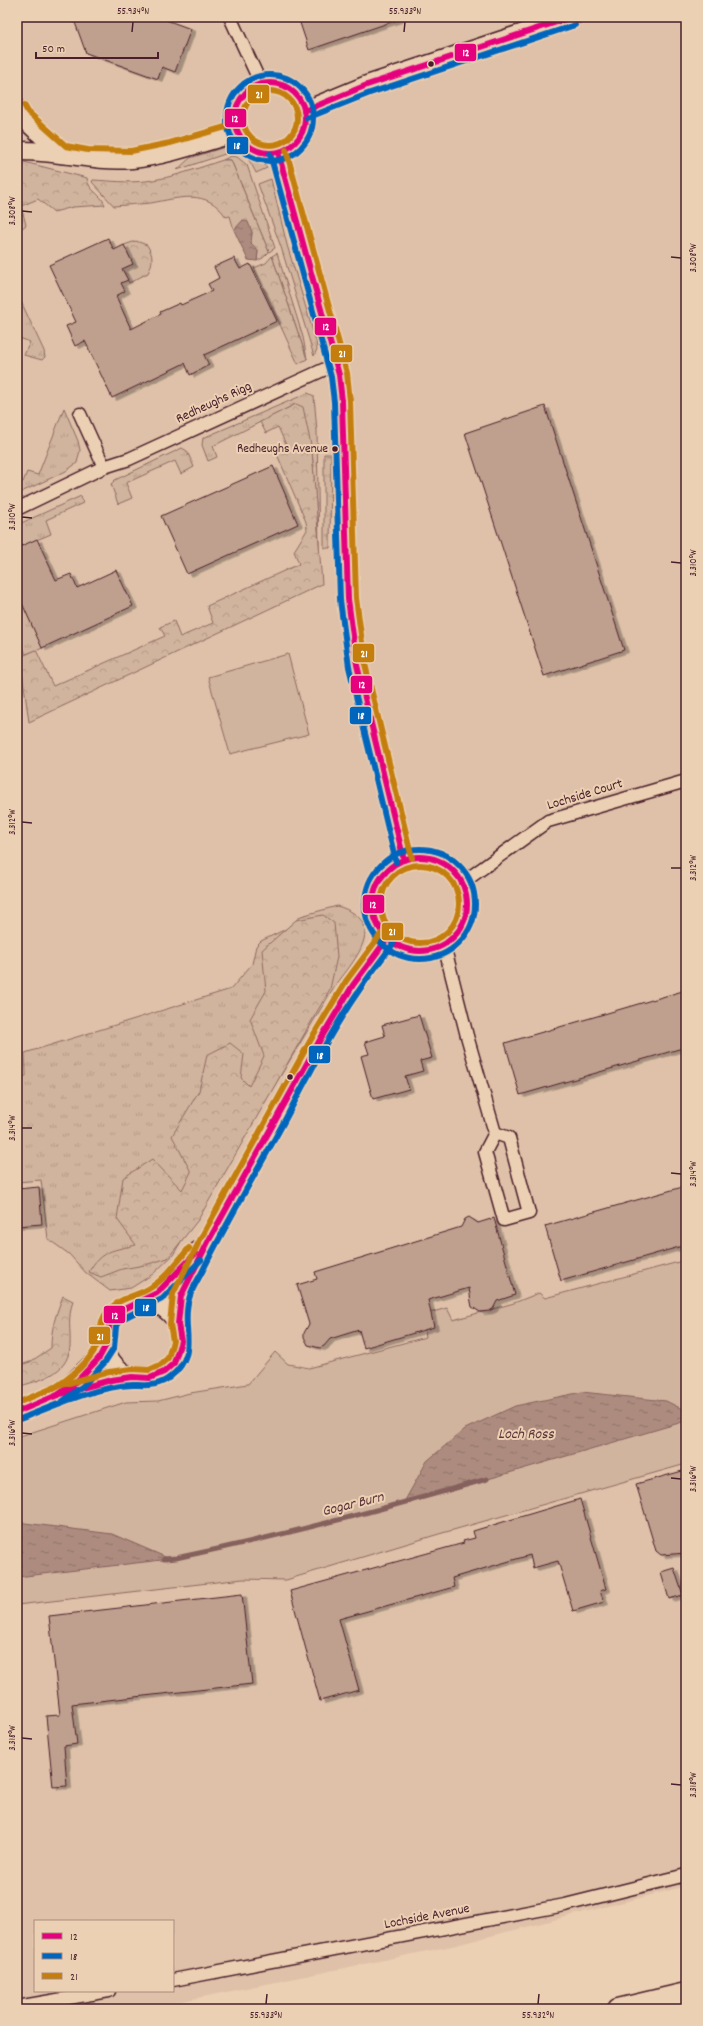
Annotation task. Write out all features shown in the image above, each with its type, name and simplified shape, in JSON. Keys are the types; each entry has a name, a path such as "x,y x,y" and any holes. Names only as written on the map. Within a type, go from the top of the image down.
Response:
{"main road":[{"path":"618,2009 686,1993"}],"street":[{"path":"230,17 261,84"},
{"path":"304,111 367,85 572,17"},
{"path":"272,83 288,88 300,100 304,111 305,122 297,141 288,148 278,152 259,151 243,140 238,132 235,120 237,109 242,98 250,90 261,84 272,83"},
{"path":"17,109 22,117 62,154"},
{"path":"17,151 37,150 87,158 132,159 172,151 238,132"},
{"path":"278,152 336,364 342,401 348,599 357,665 404,860"},
{"name":"Redheughs Rigg","path":"17,509 104,467 129,459 336,364"},
{"path":"80,414 104,467"},
{"name":"Lochside Court","path":"462,883 548,821 686,781"},
{"path":"426,857 437,860 447,866 462,883 466,894 465,917 453,938 444,945 433,950 415,951 397,946 388,939 375,919 373,907 377,884 384,874 393,866 404,860 426,857"},
{"path":"17,1412 60,1394 132,1377 150,1378 164,1372 174,1363 178,1355 181,1341 178,1324 181,1296 209,1240 321,1038 353,985 388,939"},
{"path":"444,945 467,1036 495,1133 485,1152 504,1220 529,1213 509,1138 495,1133"},
{"path":"141,1302 157,1293 209,1240"},
{"path":"132,1377 112,1363 106,1345 106,1331 112,1318 125,1306 141,1302 152,1302 171,1313 178,1324"},
{"path":"60,1394 82,1375 98,1358 106,1345"},
{"name":"Lochside Avenue","path":"174,1980 565,1905 686,1875"},
{"path":"17,2007 103,1992"}],"shaded area":[{"path":"17,17 686,17 686,1886 452,1946 143,2009 17,2009"}],"green space":[{"path":"235,146 253,152 267,168 256,173 246,157 235,152"},
{"path":"225,147 225,154 177,170 190,158"},
{"path":"231,156 237,157 247,165 275,248 269,252 231,160 223,160"},
{"path":"223,160 231,160 269,252 257,261 258,251 251,243 252,232 238,226 234,230 230,216 226,217 210,202 192,197 151,203 114,206 92,182 93,180 133,182 156,180"},
{"path":"24,162 87,178 92,189 101,198 105,205 73,207 54,212 38,199 21,206 26,225 17,232 17,164"},
{"path":"271,179 287,245 316,341 317,349 314,356 281,247 258,184"},
{"path":"136,241 147,245 151,252 152,262 148,273 129,283 122,269 124,245"},
{"path":"277,253 303,337 307,359 272,256"},
{"path":"272,256 307,359 298,364 254,268 266,263"},
{"path":"17,293 44,351 45,357 42,360 24,355 30,342 17,337"},
{"path":"308,393 314,396 317,431 319,548 312,450 296,404 213,446 217,457 208,461 202,445 203,438"},
{"path":"296,404 303,407 312,450 322,584 29,722 20,657 36,650 53,686 165,636 160,627 174,621 180,637 213,623 207,606 299,564 294,551 307,530 306,522 276,452 287,447 278,427 266,433 260,422"},
{"path":"64,408 78,441 80,450 77,463 66,471 17,494 17,480 23,482 27,472 38,475"},
{"path":"182,448 187,451 194,467 181,474 175,461 126,483 132,498 118,504 111,484 115,480"},
{"path":"324,454 331,454 330,548 324,548"},
{"path":"81,496 83,503 46,520 51,534 17,548 17,525"},
{"path":"17,592 43,648 26,654 17,635"},
{"path":"288,654 309,734 230,754 208,677"},
{"path":"337,906 353,913 362,922 365,932 363,944 357,956 332,990 173,1255 153,1274 131,1288 110,1291 86,1273 69,1254 48,1239 41,1180 17,1182 17,1077 26,1076 25,1053 231,989 252,964 256,946 261,941 286,929 301,916"},
{"path":"323,915 334,923 337,957 330,989 198,1220 168,1258 145,1265 122,1269 101,1277 89,1272 93,1265 103,1255 115,1250 136,1245 117,1219 123,1178 152,1159 182,1190 191,1172 172,1136 199,1091 207,1055 230,1043 244,1054 241,1078 249,1086 264,1056 250,1019 266,991 262,950 296,920"},
{"path":"686,1260 686,1464 439,1534 286,1580 243,1579 17,1605 17,1437 126,1402 158,1401 190,1393 248,1384 275,1352 288,1364 309,1368 426,1337 422,1315 447,1308 453,1320 514,1303 539,1293 545,1298"},
{"path":"63,1296 73,1301 70,1314 70,1347 64,1364 51,1375 43,1379 17,1387 17,1366 30,1362 51,1348 54,1321"}],"water":[{"path":"243,220 248,222 252,232 251,243 258,251 257,261 248,260 234,230"},
{"name":"Loch Ross","path":"582,1392 666,1401 686,1411 686,1421 403,1504 427,1461 465,1429 515,1406"},
{"path":"17,1522 112,1534 170,1559 17,1577"}],"building":[{"path":"73,17 158,17 191,29 175,72 162,67 158,79 86,53"},
{"path":"298,17 400,17 400,19 309,50"},
{"path":"108,238 114,250 124,245 133,264 122,269 128,280 121,283 125,291 116,296 131,329 161,314 160,312 180,303 181,305 212,291 208,284 219,278 214,267 234,258 240,269 250,264 277,321 204,355 209,365 190,375 185,363 112,398 85,341 75,346 66,326 76,322 49,265"},
{"path":"545,406 624,650 544,676 465,433"},
{"path":"273,466 298,524 187,574 161,516"},
{"path":"37,539 56,580 71,574 77,588 116,570 133,606 42,648 17,592 17,548"},
{"path":"686,990 686,1047 520,1095 505,1043"},
{"path":"419,1015 432,1058 420,1061 423,1071 405,1076 409,1089 373,1099 361,1056 369,1054 365,1042 385,1036 382,1025"},
{"path":"686,1186 686,1245 561,1281 545,1226"},
{"path":"39,1187 42,1224 17,1226 17,1189"},
{"path":"469,1217 478,1223 494,1218 515,1295 497,1301 493,1309 489,1311 480,1312 472,1307 469,1288 428,1300 434,1327 364,1348 359,1330 330,1339 320,1348 308,1345 304,1337 304,1333 309,1324 297,1285 317,1279 315,1272 461,1227 465,1219"},
{"path":"686,1470 686,1553 661,1555 656,1551 636,1484"},
{"path":"580,1499 606,1589 600,1591 604,1602 573,1611 558,1561 533,1568 530,1555 452,1578 454,1587 339,1619 359,1690 320,1701 290,1591 464,1543 463,1541 475,1538 473,1531"},
{"path":"674,1568 683,1595 669,1599 661,1572"},
{"path":"242,1594 252,1684 72,1704 77,1744 64,1746 67,1786 53,1787 46,1716 60,1715 49,1616"}],"waterway":[{"name":"Gogar Burn","path":"164,1559 215,1550 293,1531 410,1501 487,1479"}],"transit line":[{"name":"12","path":"304,111 367,85 572,17"},
{"name":"18","path":"307,118 370,93 575,25"},
{"name":"18","path":"270,75 286,79 300,88 309,102 313,118 309,134 300,148 286,157 270,161 254,157 240,148 231,134 227,118 231,102 240,88 254,79 270,75"},
{"name":"12","path":"270,83 283,86 295,93 302,105 305,118 302,131 295,143 283,150 270,153 257,150 245,143 238,131 235,118 238,105 245,93 257,86 270,83"},
{"name":"21","path":"270,91 280,93 289,99 295,108 297,118 295,128 289,137 280,143 270,145 260,143 251,137 245,128 243,118 245,108 251,99 260,93 270,91"},
{"name":"21","path":"24,105 28,112 66,146 88,150 131,151 170,143 236,124"},
{"name":"21","path":"286,150 347,373 350,401 356,598 365,664 412,858"},
{"name":"12","path":"278,152 339,375 342,401 348,599 357,665 404,860"},
{"name":"18","path":"270,154 331,377 334,402 340,600 349,667 396,862"},
{"name":"18","path":"420,849 441,853 451,858 459,865 466,873 471,883 475,904 471,925 466,935 459,943 451,950 441,955 420,959 399,955 389,950 381,943 374,935 369,925 365,904 369,883 374,873 381,865 389,858 399,853 420,849"},
{"name":"12","path":"420,857 438,861 453,871 463,886 467,904 463,922 453,937 438,947 420,951 402,947 387,937 377,922 373,904 377,886 387,871 402,861 420,857"},
{"name":"21","path":"420,865 435,868 448,876 456,889 459,904 456,919 448,932 435,940 420,943 405,940 392,932 384,919 381,904 384,889 392,876 405,868 420,865"},
{"name":"21","path":"17,1403 58,1386 109,1372 132,1369 149,1370 160,1365 168,1358 173,1341 170,1324 173,1294 202,1236 314,1034 346,981 381,934"},
{"name":"12","path":"17,1412 60,1394 111,1380 132,1377 150,1378 164,1372 174,1363 181,1341 178,1324 181,1296 209,1240 321,1038 353,985 387,939"},
{"name":"18","path":"20,1419 75,1398 105,1389 119,1386 156,1384 170,1377 179,1368 185,1359 187,1350 187,1310 193,1289 328,1041 360,989 393,944"},
{"name":"21","path":"54,1388 73,1374 96,1348 102,1321 106,1313 114,1305 124,1299 145,1291 156,1284 171,1270 189,1248"},
{"name":"12","path":"58,1395 78,1380 99,1358 106,1345 110,1321 116,1313 157,1293 195,1254"},
{"name":"18","path":"62,1402 83,1386 105,1362 114,1348 116,1327 122,1319 162,1299 201,1260"}],"place":[{"name":"Redheughs Avenue","path":"335,449"}]}
